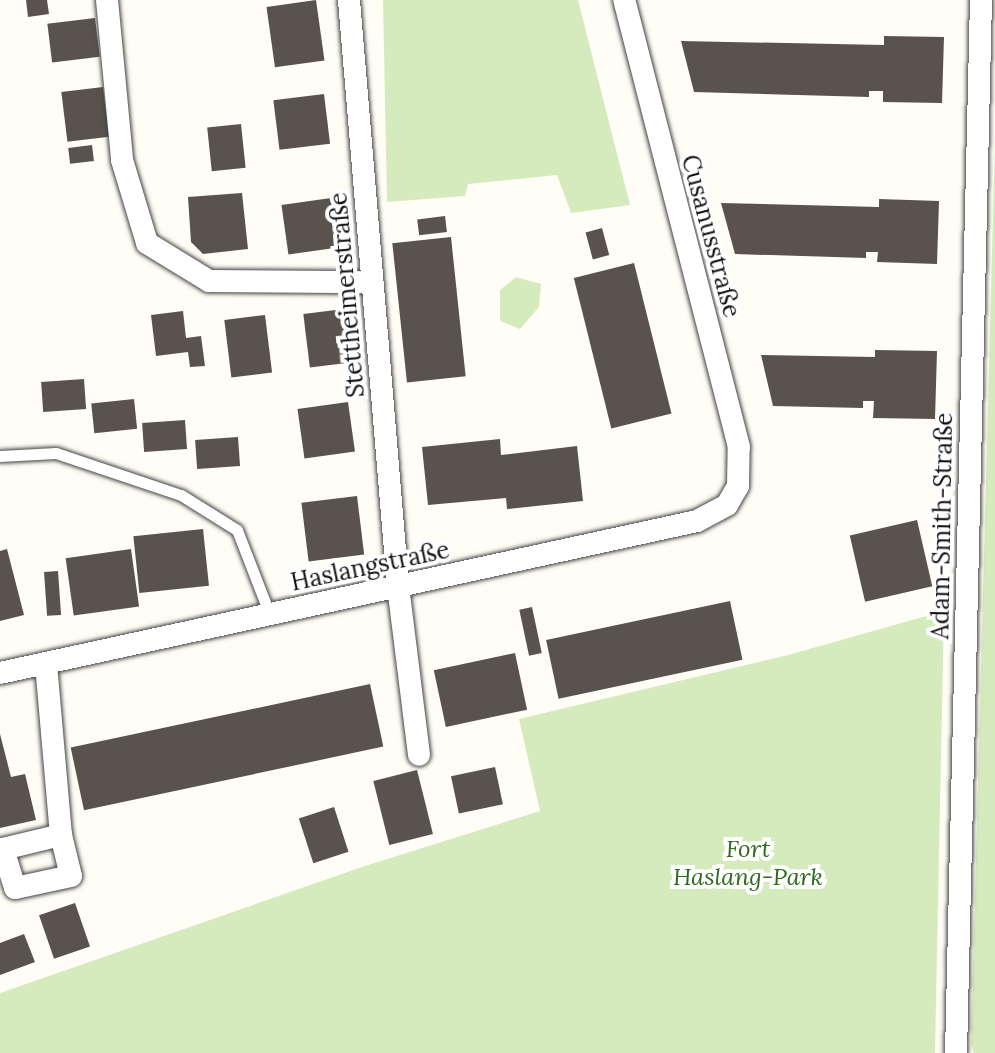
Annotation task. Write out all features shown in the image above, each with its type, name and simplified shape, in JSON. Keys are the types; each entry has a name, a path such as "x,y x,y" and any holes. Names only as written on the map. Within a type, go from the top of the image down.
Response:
{"street":[{"path":"107,0 122,160 147,243 209,281 372,282"},
{"name":"Stettheimerstraße","path":"349,0 398,586 419,755"},
{"name":"Cusanusstraße","path":"624,0 739,447 738,486"},
{"name":"Adam-Smith-Straße","path":"956,1053 981,0"},
{"name":"Haslangstraße","path":"0,673 697,521 727,505 738,486"},
{"path":"46,664 61,835"}],"lane":[{"path":"0,456 56,453 181,495 237,530 270,615"}],"green space":[{"path":"383,0 578,0 630,205 571,213 557,175 468,184 465,196 387,202"},
{"path":"995,142 995,1053 974,1053 971,1045"},
{"path":"516,277 541,284 539,307 520,329 500,321 500,290"},
{"name":"Fort Haslang-Park","path":"944,611 935,1053 0,1053 0,993 365,866 540,811 519,719 788,655"}],"building":[{"path":"26,0 47,0 49,14 28,17"},
{"path":"316,0 324,60 275,67 266,7"},
{"path":"95,18 100,57 52,63 47,24"},
{"path":"884,36 944,37 942,103 883,102 883,91 869,91 869,97 694,92 681,41 884,45"},
{"path":"103,87 109,137 67,142 61,92"},
{"path":"324,94 330,144 279,150 273,100"},
{"path":"241,124 246,168 212,171 207,128"},
{"path":"92,145 94,161 70,164 68,148"},
{"path":"242,193 248,249 203,254 191,242 188,197"},
{"path":"331,198 338,248 288,254 281,205"},
{"path":"879,199 939,201 937,264 877,262 878,252 866,252 866,258 735,254 721,203 879,207"},
{"path":"445,216 447,232 419,235 417,219"},
{"path":"602,228 609,255 593,259 586,232"},
{"path":"451,237 466,376 407,382 392,243"},
{"path":"634,263 671,413 611,428 574,278"},
{"path":"344,309 351,363 310,368 303,314"},
{"path":"183,311 186,338 201,336 205,366 190,367 188,352 156,356 151,315"},
{"path":"265,315 272,373 231,378 224,320"},
{"path":"875,350 937,351 935,419 873,418 874,401 863,401 863,408 773,406 761,355 875,357"},
{"path":"84,379 86,409 43,412 41,382"},
{"path":"134,399 137,429 94,433 91,403"},
{"path":"348,402 355,452 304,459 297,409"},
{"path":"185,420 187,449 144,452 142,423"},
{"path":"238,437 240,466 197,469 195,440"},
{"path":"500,439 501,455 577,446 583,501 507,509 506,498 428,505 422,447"},
{"path":"357,496 364,555 309,561 301,503"},
{"path":"917,520 932,586 865,602 850,536"},
{"path":"203,529 209,586 139,593 133,536"},
{"path":"7,549 24,615 0,621 0,551"},
{"path":"131,549 139,606 74,616 66,558"},
{"path":"58,571 61,615 47,616 44,572"},
{"path":"730,601 742,660 559,699 546,640"},
{"path":"532,607 542,653 529,656 519,610"},
{"path":"515,653 527,710 446,727 434,670"},
{"path":"370,684 383,747 84,810 71,748"},
{"path":"0,734 11,777 25,774 36,820 0,828"},
{"path":"495,767 503,804 459,814 451,776"},
{"path":"417,770 433,834 389,845 373,781"},
{"path":"334,807 349,852 313,863 299,818"},
{"path":"75,903 90,946 54,959 39,915"},
{"path":"24,934 35,962 0,975 0,943"}]}
